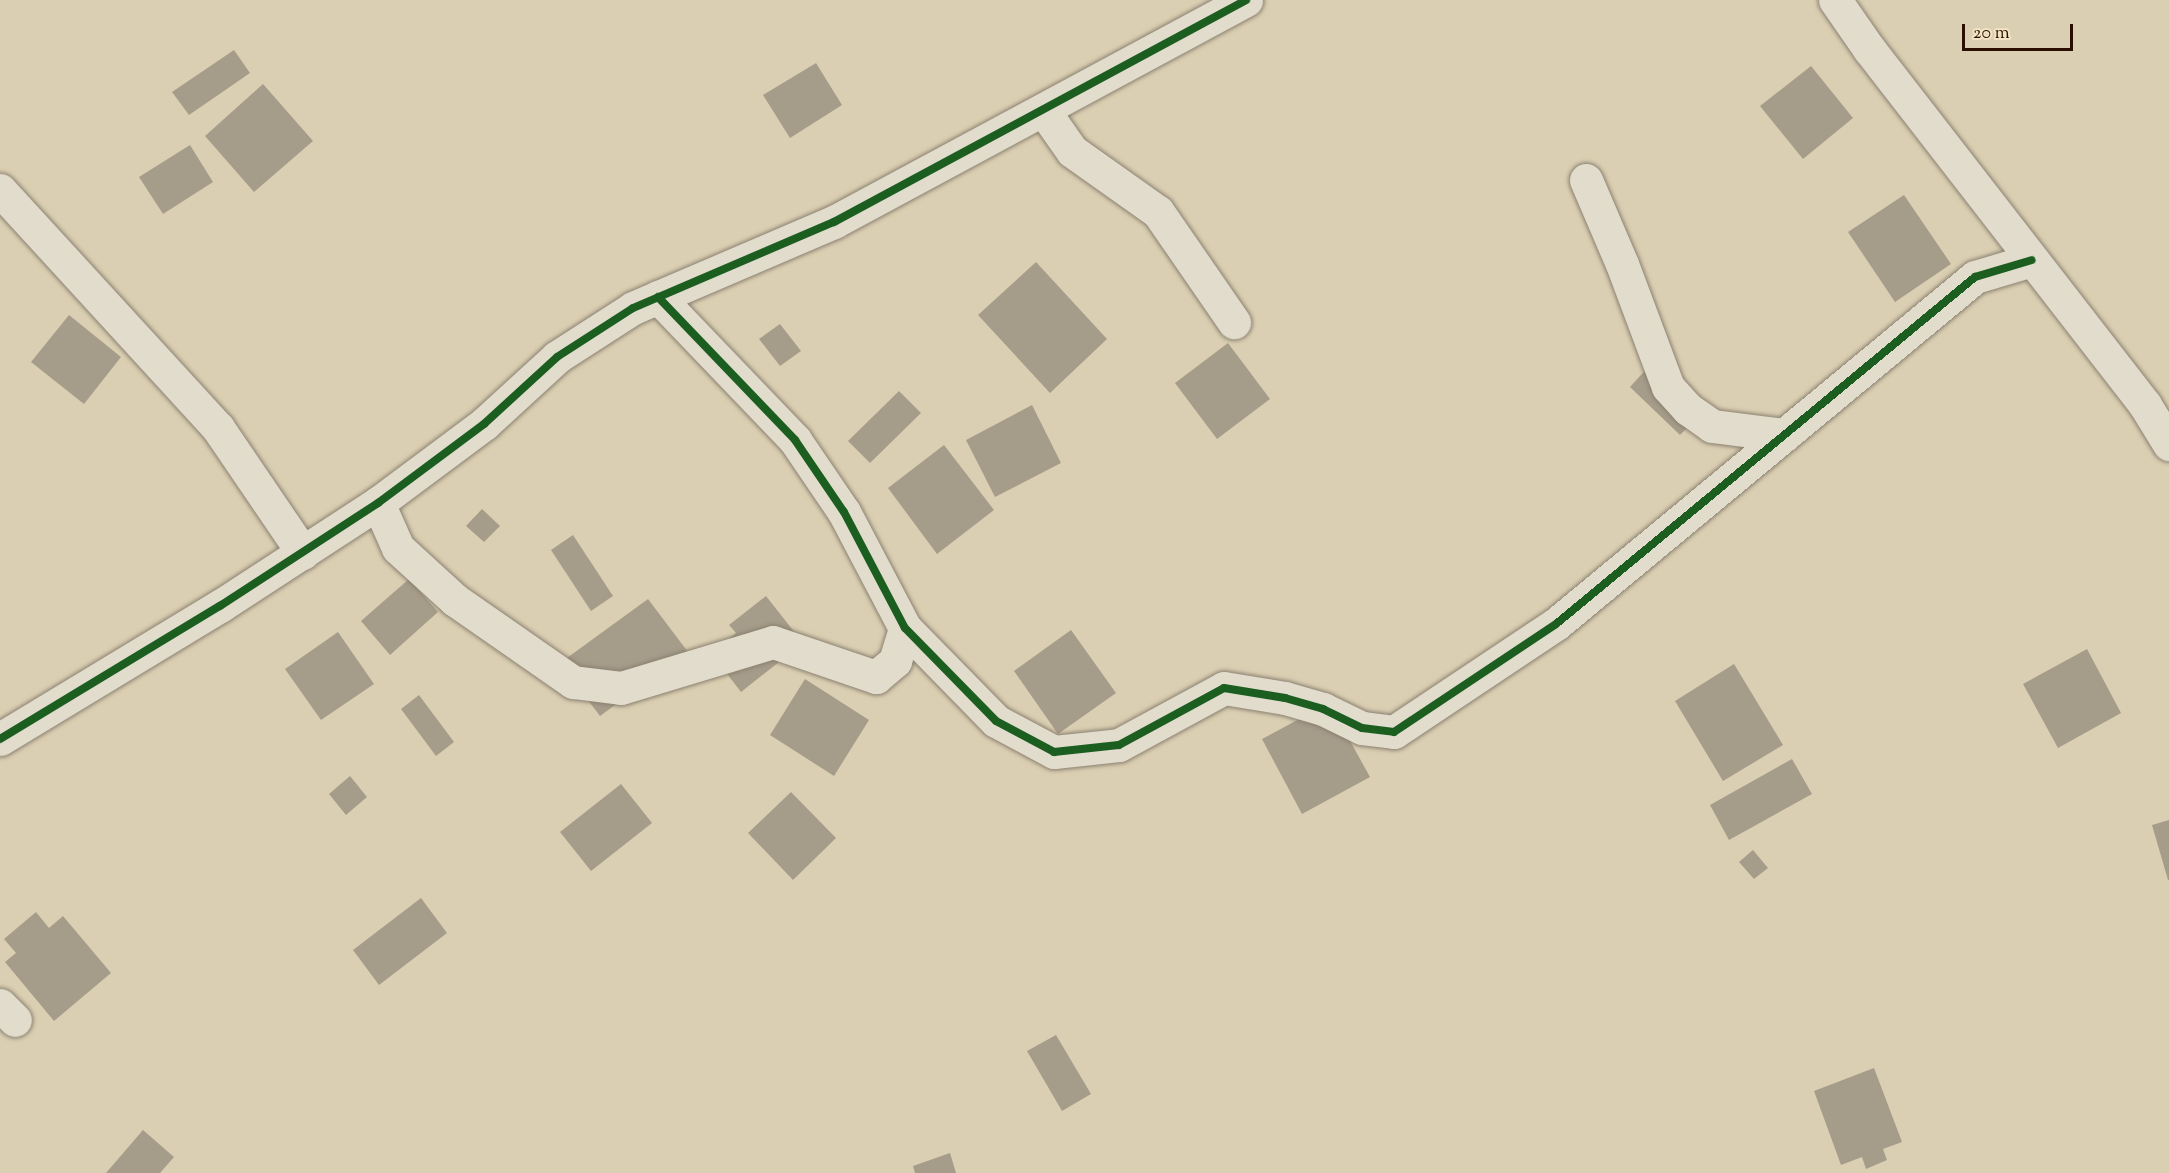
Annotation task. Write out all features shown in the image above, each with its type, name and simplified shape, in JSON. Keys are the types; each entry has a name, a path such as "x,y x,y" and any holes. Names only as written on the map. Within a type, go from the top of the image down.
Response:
{"street":[{"path":"0,739 303,553 378,502 484,424 557,357 633,308 834,222 1044,111 1246,0"},
{"path":"1835,0 2145,405 2169,444"},
{"path":"1044,111 1072,152 1158,212 1234,322"},
{"path":"1586,180 1622,264 1668,387 1688,409 1712,426 1784,435"},
{"path":"0,190 218,428 303,553"},
{"path":"658,297 795,440 844,512 905,628 996,721 1054,752 1119,745 1224,688 1285,698 1323,709 1362,728 1394,732 1556,624 1975,278 2032,260"},
{"path":"378,502 398,548 414,563 455,600 573,681 621,688 773,642 876,677 895,661 905,628"}],"building":[{"path":"234,50 250,73 189,115 172,92"},
{"path":"816,63 842,105 790,138 763,95"},
{"path":"1811,66 1853,118 1803,159 1760,106"},
{"path":"263,84 313,141 254,192 205,136"},
{"path":"190,145 213,182 163,214 139,177"},
{"path":"1904,195 1951,264 1895,302 1848,232"},
{"path":"1036,262 1107,339 1050,393 978,315"},
{"path":"69,315 121,357 84,404 31,362"},
{"path":"780,324 801,351 780,366 759,339"},
{"path":"1228,343 1270,399 1217,439 1175,383"},
{"path":"1651,364 1702,413 1680,435 1630,387"},
{"path":"899,391 921,413 870,463 848,441"},
{"path":"1032,405 1061,463 995,497 966,440"},
{"path":"944,445 994,510 937,554 888,488"},
{"path":"482,509 500,526 484,542 466,526"},
{"path":"573,535 613,596 591,611 551,550"},
{"path":"409,579 438,612 390,655 361,621"},
{"path":"766,596 803,643 741,692 711,653 736,633 729,625"},
{"path":"648,599 688,652 600,716 560,663"},
{"path":"1071,630 1116,693 1058,734 1014,671"},
{"path":"338,632 374,684 321,720 285,669"},
{"path":"2087,649 2121,713 2058,748 2023,684"},
{"path":"1734,664 1783,745 1723,781 1675,701"},
{"path":"805,679 869,720 834,776 770,735"},
{"path":"419,695 454,742 436,756 401,709"},
{"path":"1329,703 1370,777 1302,814 1262,739"},
{"path":"1792,759 1812,794 1729,840 1710,805"},
{"path":"350,776 367,797 346,815 329,794"},
{"path":"621,784 652,823 591,871 560,832"},
{"path":"791,792 836,838 793,880 748,833"},
{"path":"2169,820 2169,880 2168,880 2152,825"},
{"path":"1753,850 1768,868 1754,879 1739,862"},
{"path":"421,898 447,933 379,985 353,950"},
{"path":"36,912 49,928 63,916 111,973 54,1021 5,962 16,953 4,939"},
{"path":"1056,1035 1091,1094 1062,1111 1027,1051"},
{"path":"1874,1068 1902,1142 1883,1149 1887,1160 1866,1169 1862,1157 1841,1165 1814,1091"},
{"path":"143,1130 174,1157 160,1173 106,1173"},
{"path":"950,1153 956,1173 915,1173 913,1166"}],"cycle path":[{"path":"0,739 220,606 378,503 484,424 557,357 633,308 834,222 1246,0"},
{"path":"658,297 795,440 844,512 905,628 996,721 1054,752 1119,745 1224,688 1285,698 1323,709 1362,728 1394,732 1556,624 1975,277 2032,260"}]}
